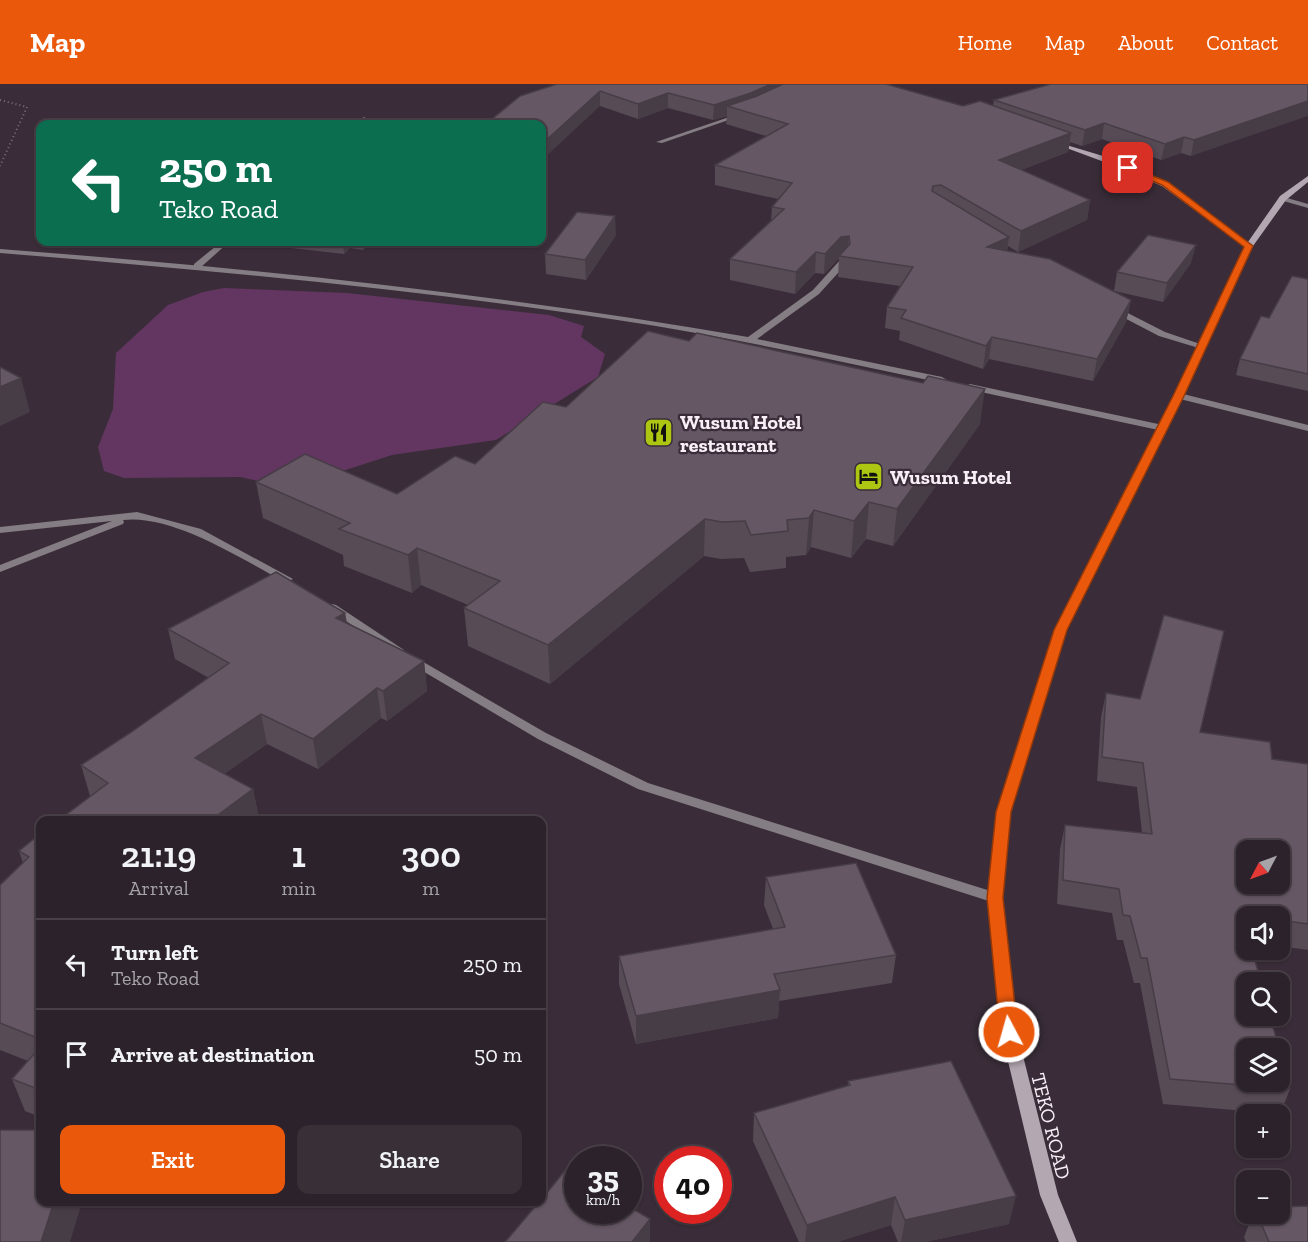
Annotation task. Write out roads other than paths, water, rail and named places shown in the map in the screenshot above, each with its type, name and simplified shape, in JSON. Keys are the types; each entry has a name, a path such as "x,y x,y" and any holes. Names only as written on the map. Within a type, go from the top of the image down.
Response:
{"street":[{"path":"660,142 743,114"},
{"path":"1043,138 1110,161 1165,184 1249,246"},
{"name":"TEKO ROAD","path":"1068,1242 1049,1195 1009,1032 995,898 1004,812 1060,630 1179,396 1249,246 1283,198 1308,178"},
{"path":"1283,198 1308,206"},
{"path":"197,266 220,246"},
{"path":"0,251 197,266 467,296 750,340 954,383"},
{"path":"750,340 816,292 844,261"},
{"path":"1100,302 1162,334 1202,346"},
{"path":"966,386 1163,428"},
{"path":"1179,396 1308,428"},
{"path":"0,530 137,515 197,531 294,583"},
{"path":"0,569 137,515"},
{"path":"323,601 425,668 532,730 643,786 995,898"}],"place":[{"name":"Wusum Hotel restaurant","path":"659,433"},
{"name":"Wusum Hotel","path":"869,477"}]}
